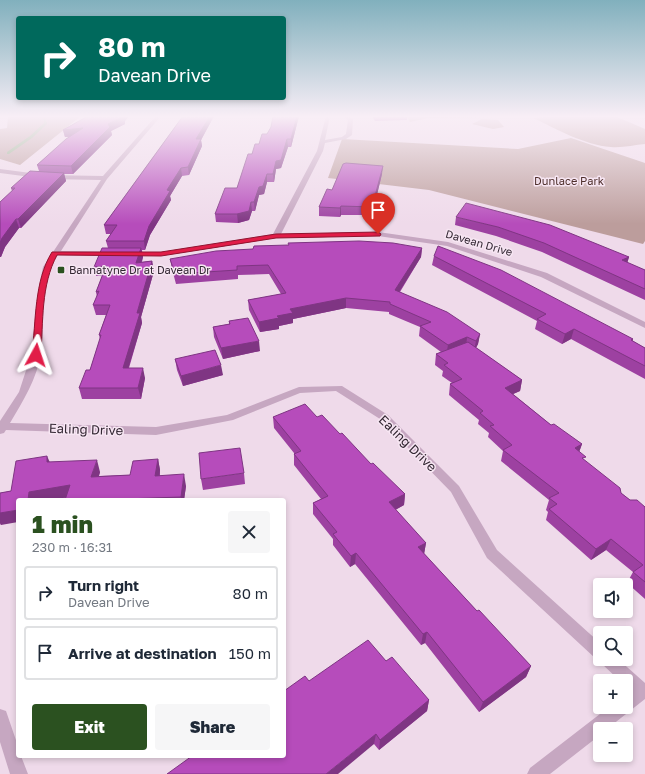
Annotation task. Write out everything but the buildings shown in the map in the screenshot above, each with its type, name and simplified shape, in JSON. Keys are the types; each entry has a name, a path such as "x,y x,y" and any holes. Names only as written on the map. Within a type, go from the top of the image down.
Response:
{"street":[{"path":"2,428 24,392 36,355 43,286 47,267 105,178 128,152"},
{"path":"276,236 318,152"},
{"path":"0,171 46,177 105,178"},
{"name":"Davean Drive","path":"55,253 161,254 276,236 378,234 448,244 544,275 645,325"},
{"name":"Ealing Drive","path":"2,428 156,431 228,418 299,390 338,388 384,417 434,467 455,489 492,554 593,647"},
{"path":"615,666 644,691 633,699"},
{"path":"536,774 613,714"},
{"path":"0,717 19,774"}],"green space":[{"path":"0,152 36,152 20,165 0,159"},
{"name":"Dunlace Park","path":"337,152 613,152 645,163 645,241 643,244 429,190 328,178"}],"place":[{"name":"Bannatyne Dr at Davean Dr","path":"61,270"}],"route":[{"path":"36,355 43,286 47,267 55,253 161,254 276,236 378,234"}]}
